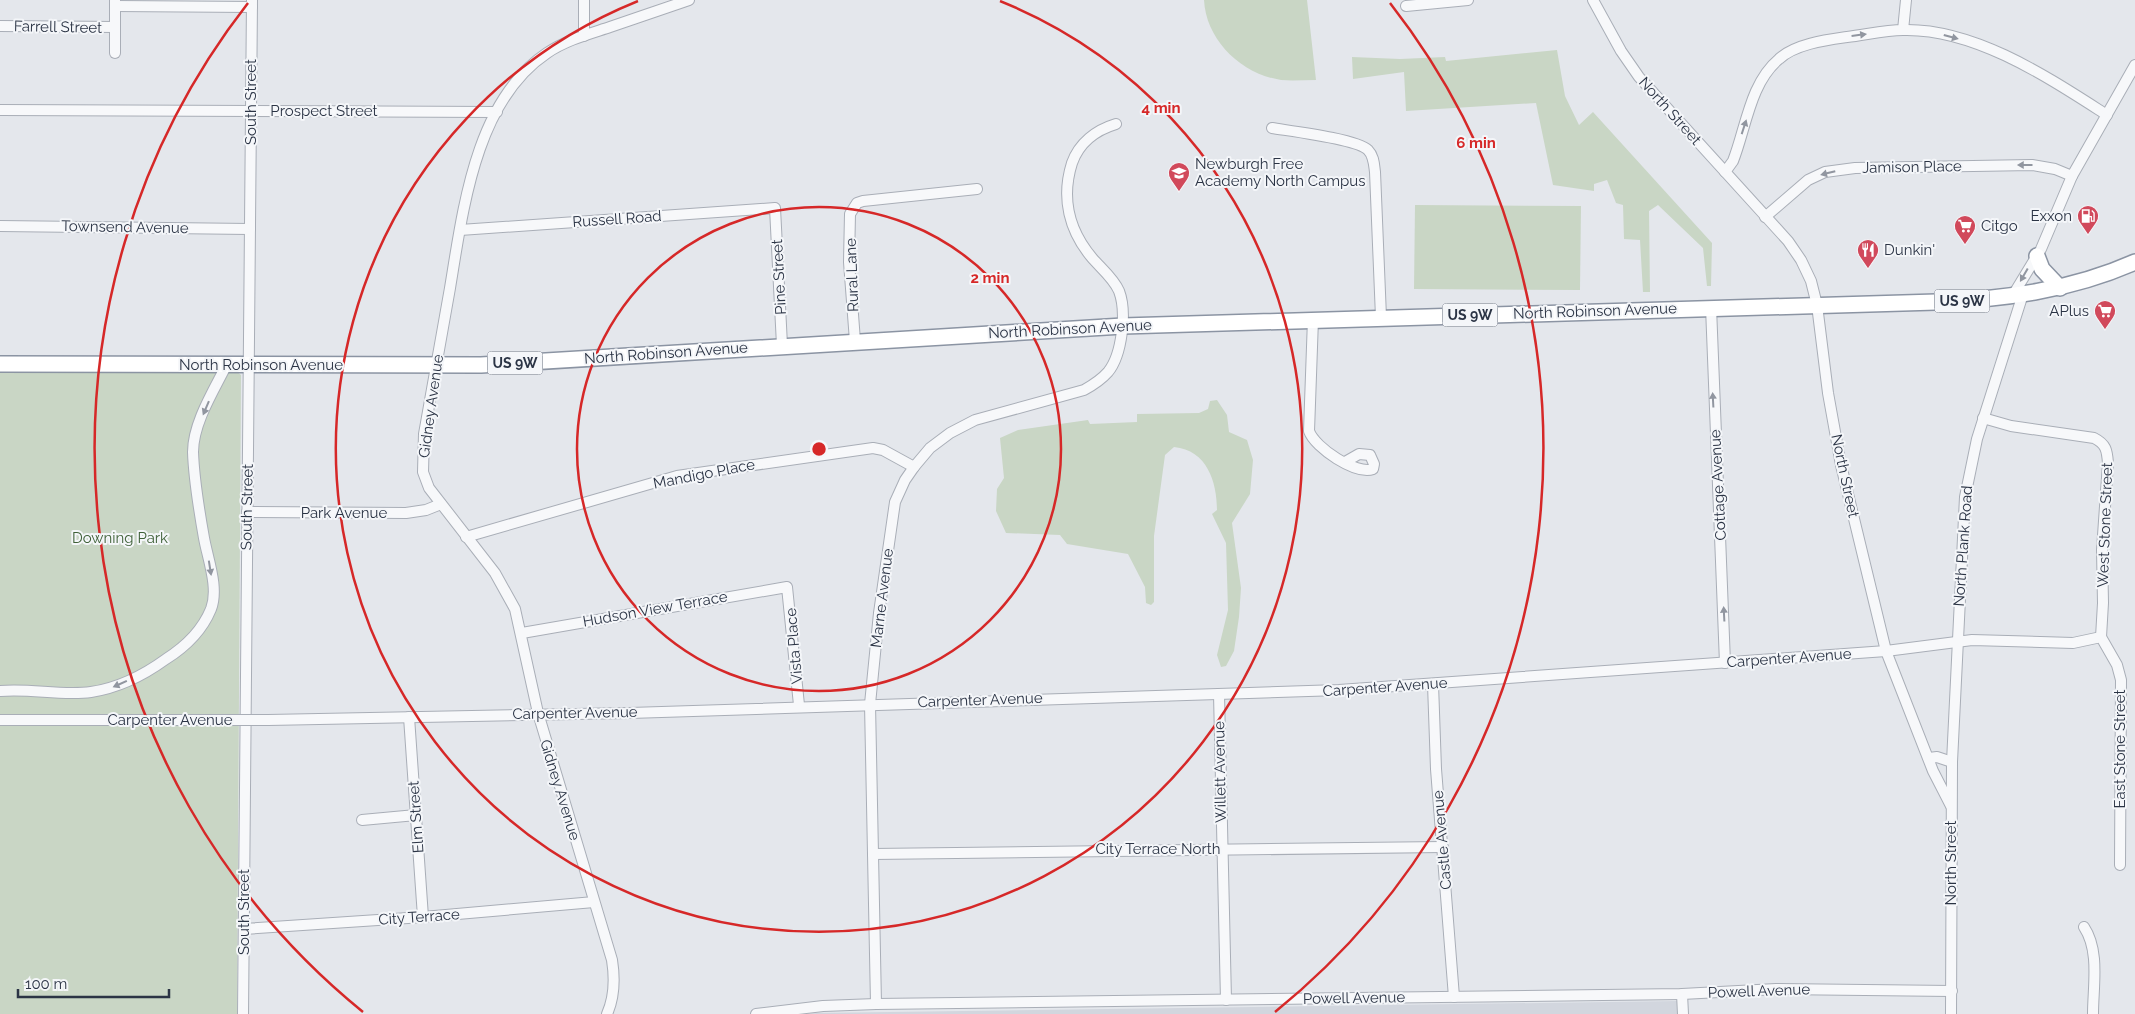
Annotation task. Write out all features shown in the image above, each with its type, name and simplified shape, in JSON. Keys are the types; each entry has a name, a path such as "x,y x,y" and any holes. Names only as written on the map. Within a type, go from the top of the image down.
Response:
{"highway":[{"path":"2037,256 2042,269 2060,288"},
{"name":"North Robinson Avenue","path":"0,364 481,365 782,345 1123,326 1711,307 1949,302 2060,288 2132,265"}],"street":[{"path":"584,0 584,36"},
{"name":"Gidney Avenue","path":"607,1014 614,992 615,978 538,714 522,633 515,608 505,588 430,488 423,472 422,455 464,204 478,158 497,112 520,76 532,64 561,45 689,0"},
{"path":"1406,6 1468,0"},
{"name":"North Street","path":"1593,0 1621,51 1639,77 1788,241 1801,260 1811,281 1817,305 1828,393 1841,465 1886,651 1929,758 1951,806 1951,1014"},
{"path":"1903,30 1906,0"},
{"path":"116,53 115,3 252,4"},
{"name":"South Street","path":"243,1014 252,4"},
{"name":"Farrell Street","path":"0,26 115,28"},
{"path":"1725,172 1737,150 1759,86 1779,58 1793,49 1839,38 1903,30 1924,31 1969,41 2038,72 2107,115"},
{"name":"North Plank Road","path":"1951,806 1965,497 1971,462 2018,294 2072,176 2135,65"},
{"name":"Prospect Street","path":"0,110 497,112"},
{"name":"Marne Avenue","path":"876,1004 870,704 879,613 895,502 905,480 914,467 930,448 950,433 974,420 1084,390 1098,382 1109,371 1116,358 1123,326 1119,290 1078,237 1070,218 1066,198 1067,178 1074,159 1087,140 1099,130 1116,124"},
{"path":"1272,128 1321,136 1361,146 1369,150 1374,160 1375,172 1380,317"},
{"name":"Jamison Place","path":"1765,217 1808,180 1825,172 1855,168 2032,165 2055,169 2072,176"},
{"name":"Rural Lane","path":"855,341 849,262 850,214 853,209 863,201 977,190"},
{"name":"Russell Road","path":"460,230 775,208"},
{"name":"Pine Street","path":"775,208 782,345"},
{"name":"Townsend Avenue","path":"0,226 250,229"},
{"name":"Cottage Avenue","path":"1711,307 1725,663"},
{"path":"1313,319 1309,431 1311,438 1320,447 1345,462"},
{"path":"0,691 90,692 114,687 152,669 172,656 192,639 203,624 212,607 213,588 193,451 202,418 227,364"},
{"name":"West Stone Street","path":"1984,418 2016,427 2094,438 2102,442 2106,449 2108,463 2102,550 2103,603 2100,637"},
{"name":"Mandigo Place","path":"466,537 677,476 872,448 883,450 914,467"},
{"name":"Park Avenue","path":"247,512 406,513 426,510 441,504"},
{"name":"Hudson View Terrace","path":"522,633 787,587"},
{"name":"Vista Place","path":"787,587 799,706"},
{"name":"Carpenter Avenue","path":"0,720 268,720 409,717 1339,690 1886,651 1958,642 2073,643 2100,637"},
{"name":"East Stone Street","path":"2100,637 2116,665 2121,680 2120,865"},
{"name":"Castle Avenue","path":"1433,684 1454,997"},
{"name":"Willett Avenue","path":"1219,694 1226,1000"},
{"name":"Elm Street","path":"409,717 423,917"},
{"path":"1929,758 1937,757 1952,762"},
{"path":"362,820 416,816"},
{"name":"City Terrace North","path":"873,854 1443,847"},
{"name":"City Terrace","path":"244,929 423,917 594,902"},
{"path":"2084,927 2090,936 2093,948 2093,1014"},
{"name":"Powell Avenue","path":"756,1014 823,1006 876,1004 1682,994 1776,989 1952,991"},
{"path":"1682,994 1682,1014"}],"shaded area":[{"path":"1677,1001 1678,1014 806,1014 817,1013"}],"green space":[{"path":"1204,0 1307,0 1316,80 1281,80 1252,71 1240,63 1228,53 1211,29 1206,15"},
{"path":"1557,50 1565,96 1579,125 1593,112 1712,243 1711,286 1707,286 1703,248 1658,205 1649,211 1650,292 1643,292 1640,240 1624,239 1623,205 1616,203 1607,180 1594,184 1594,191 1553,185 1536,103 1406,111 1404,72 1353,79 1352,57 1400,59 1445,57 1446,61"},
{"path":"1415,205 1581,206 1580,290 1414,289"},
{"name":"Downing Park","path":"0,371 237,372 241,375 237,1014 0,1014"},
{"path":"1217,400 1227,415 1229,432 1247,440 1253,460 1250,494 1232,523 1241,588 1239,617 1234,651 1226,666 1221,667 1217,655 1228,610 1226,543 1212,514 1217,510 1217,499 1212,479 1208,469 1195,454 1185,449 1174,447 1165,455 1154,536 1154,602 1151,605 1146,603 1145,587 1128,554 1067,544 1060,535 1006,533 996,511 997,489 1004,478 1000,438 1018,430 1088,420 1090,424 1137,422 1137,414 1199,413 1208,409 1210,401"}],"place":[{"name":"Newburgh Free Academy North Campus","path":"1179,192"},
{"name":"Exxon","path":"2088,235"},
{"name":"Citgo","path":"1965,245"},
{"name":"Dunkin'","path":"1868,269"},
{"name":"APlus","path":"2105,330"}]}
